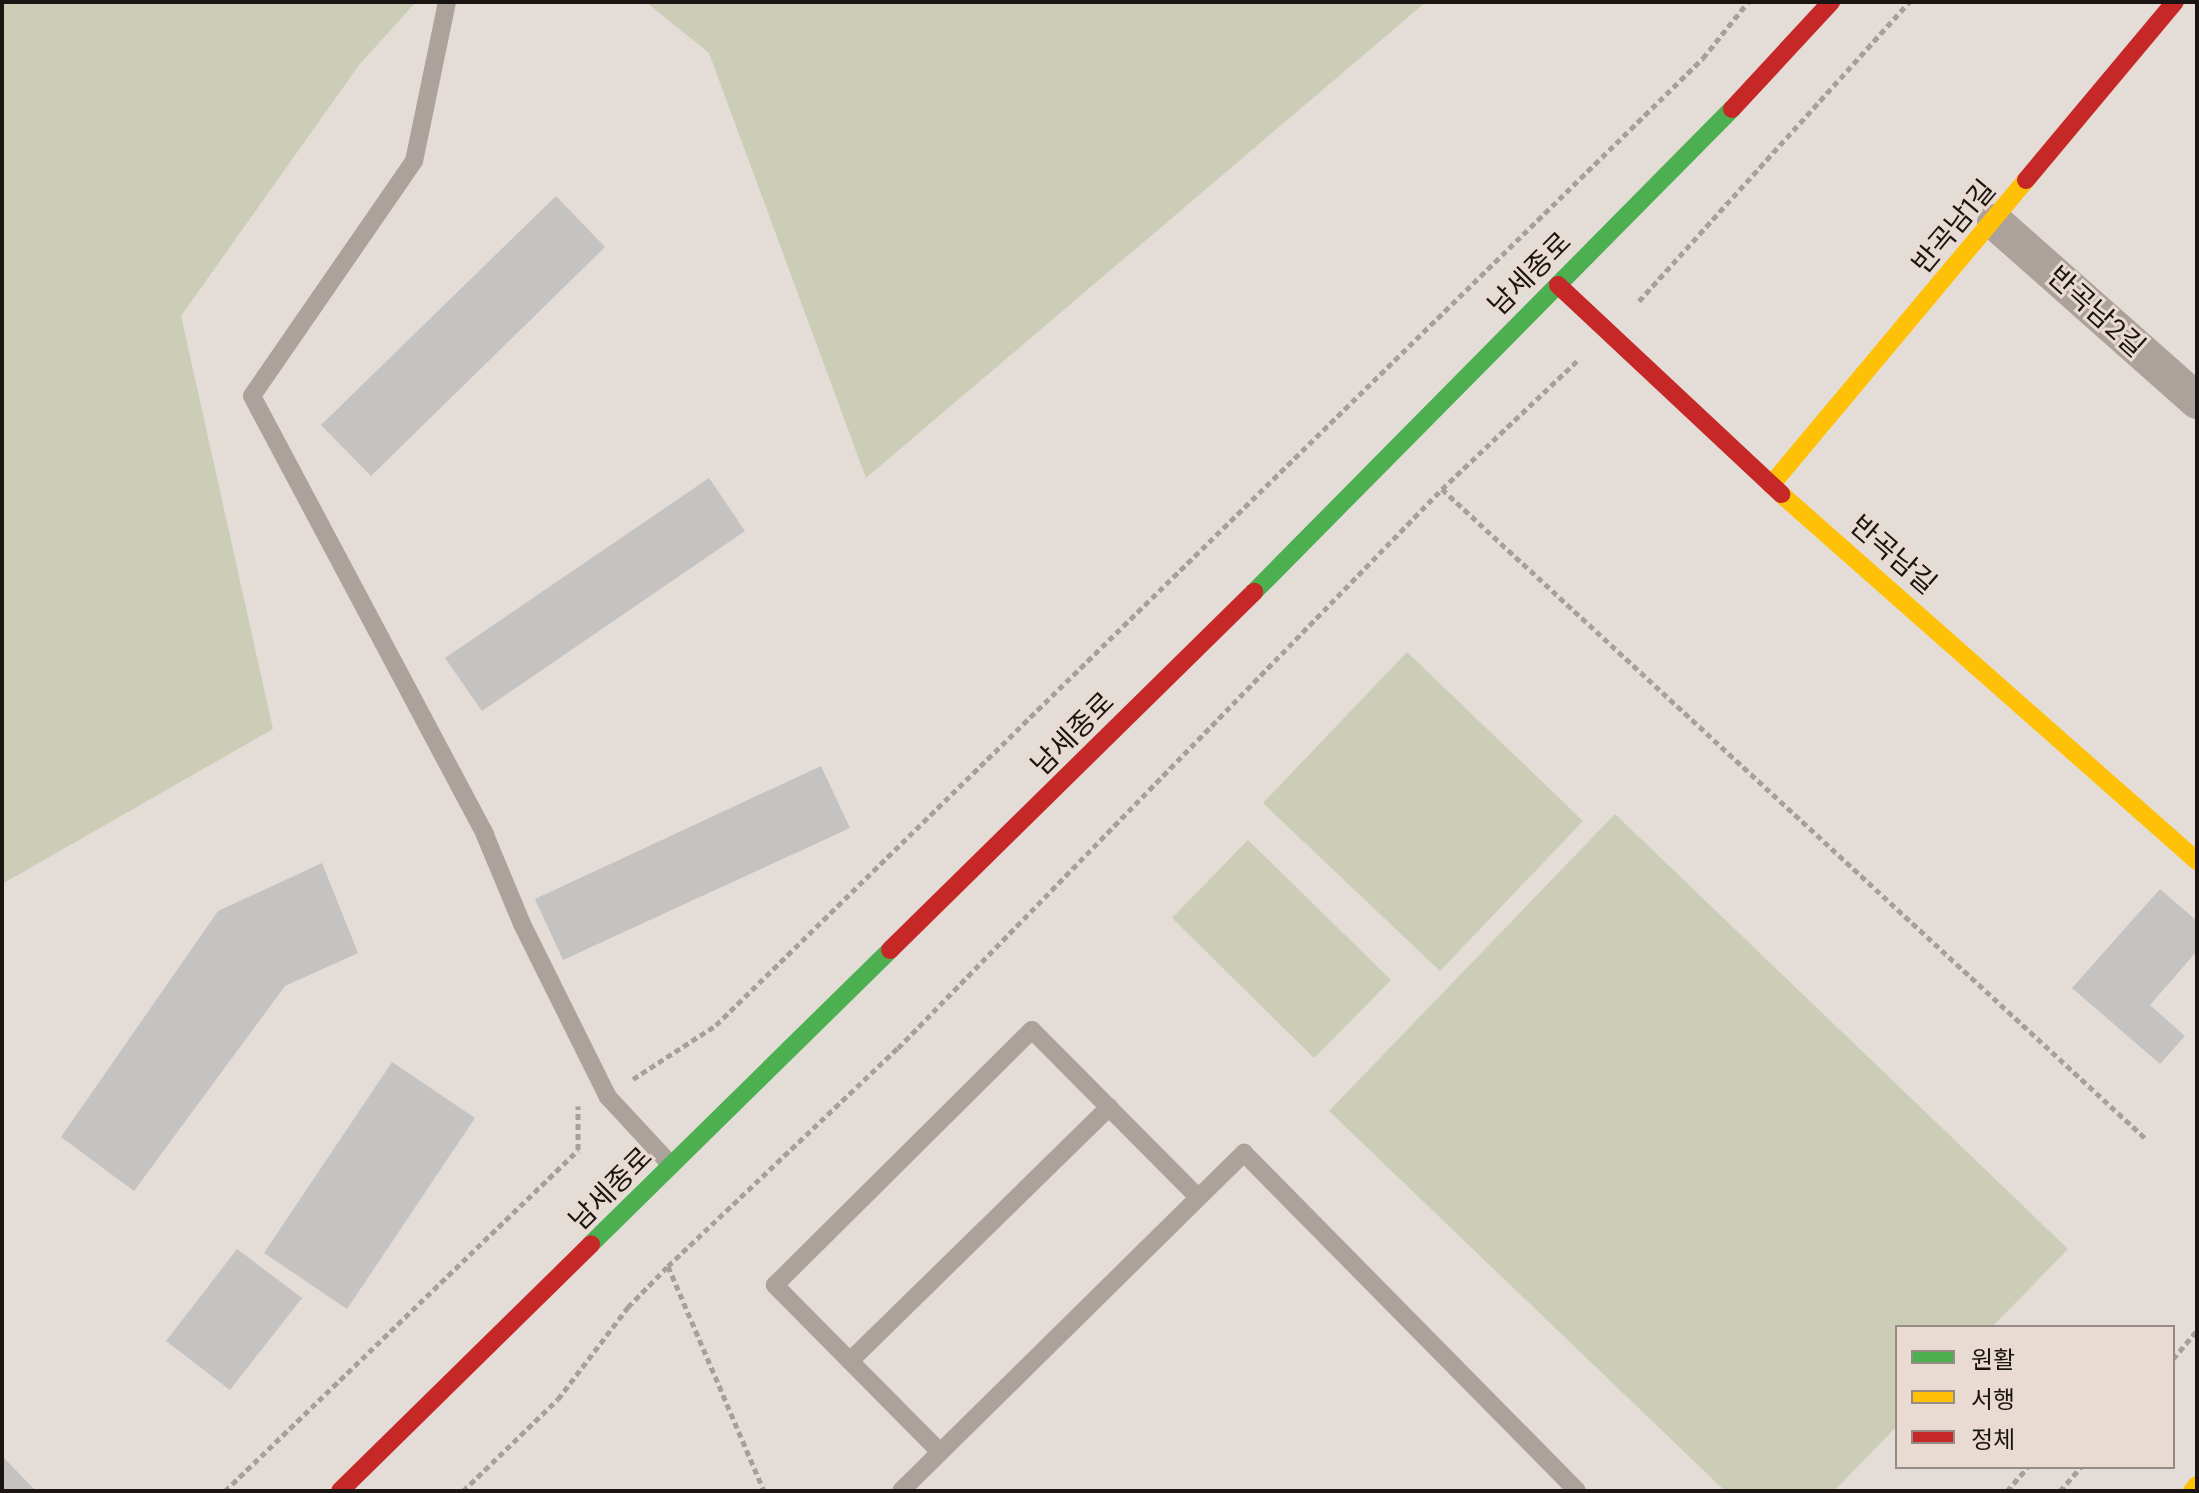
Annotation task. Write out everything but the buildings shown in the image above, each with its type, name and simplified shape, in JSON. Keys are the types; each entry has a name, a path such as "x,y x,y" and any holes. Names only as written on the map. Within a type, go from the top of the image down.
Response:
{"main road":[{"name":"남세종로","path":"340,1491 673,1167 1558,285 1799,42 1831,2"},
{"name":"반곡남1길","path":"1771,485 1995,222 2175,2"},
{"name":"반곡남길","path":"1558,285 1607,336 1771,485 2197,861"},
{"path":"2192,1491 2197,1485"}],"street":[{"name":"반곡남2길","path":"1995,222 2197,401"}],"lane":[{"path":"447,2 414,161 252,396 485,835 522,924 608,1097 673,1167"},
{"path":"940,1452 775,1285 1032,1030 1198,1197"},
{"path":"850,1361 1109,1107"},
{"path":"901,1491 1244,1153 1577,1491"}],"path":[{"path":"578,1121 608,1097 716,1025 1703,58 1748,2"},
{"path":"463,1491 558,1399 628,1307 668,1266 898,1048 1442,489 1607,336 1909,2"},
{"path":"1442,489 2145,1138"},
{"path":"225,1491 570,1159 578,1150 578,1099"},
{"path":"668,1266 764,1491"},
{"path":"2175,1357 2197,1330"},
{"path":"2007,1491 2026,1469"},
{"path":"2060,1491 2079,1469"}],"green space":[{"path":"2,2 416,2 359,65 181,316 273,729 2,884"},
{"path":"646,2 1426,2 866,478 709,53"},
{"path":"1407,652 1583,821 1440,971 1263,803"},
{"path":"1615,814 2068,1249 1994,1325 1895,1325 1895,1428 1834,1491 1725,1491 1329,1111"},
{"path":"1248,840 1391,980 1314,1058 1172,918"}],"traffic: fast":[{"path":"1254,592 1732,109"},
{"path":"591,1244 890,950"}],"traffic: slow":[{"path":"1771,485 2026,180"},
{"path":"1781,494 2197,861"},
{"path":"2192,1491 2197,1485"}],"traffic: jam":[{"path":"1732,109 1831,2"},
{"path":"2026,180 2175,2"},
{"path":"1558,285 1781,494"},
{"path":"890,950 1254,592"},
{"path":"340,1491 591,1244"}]}
